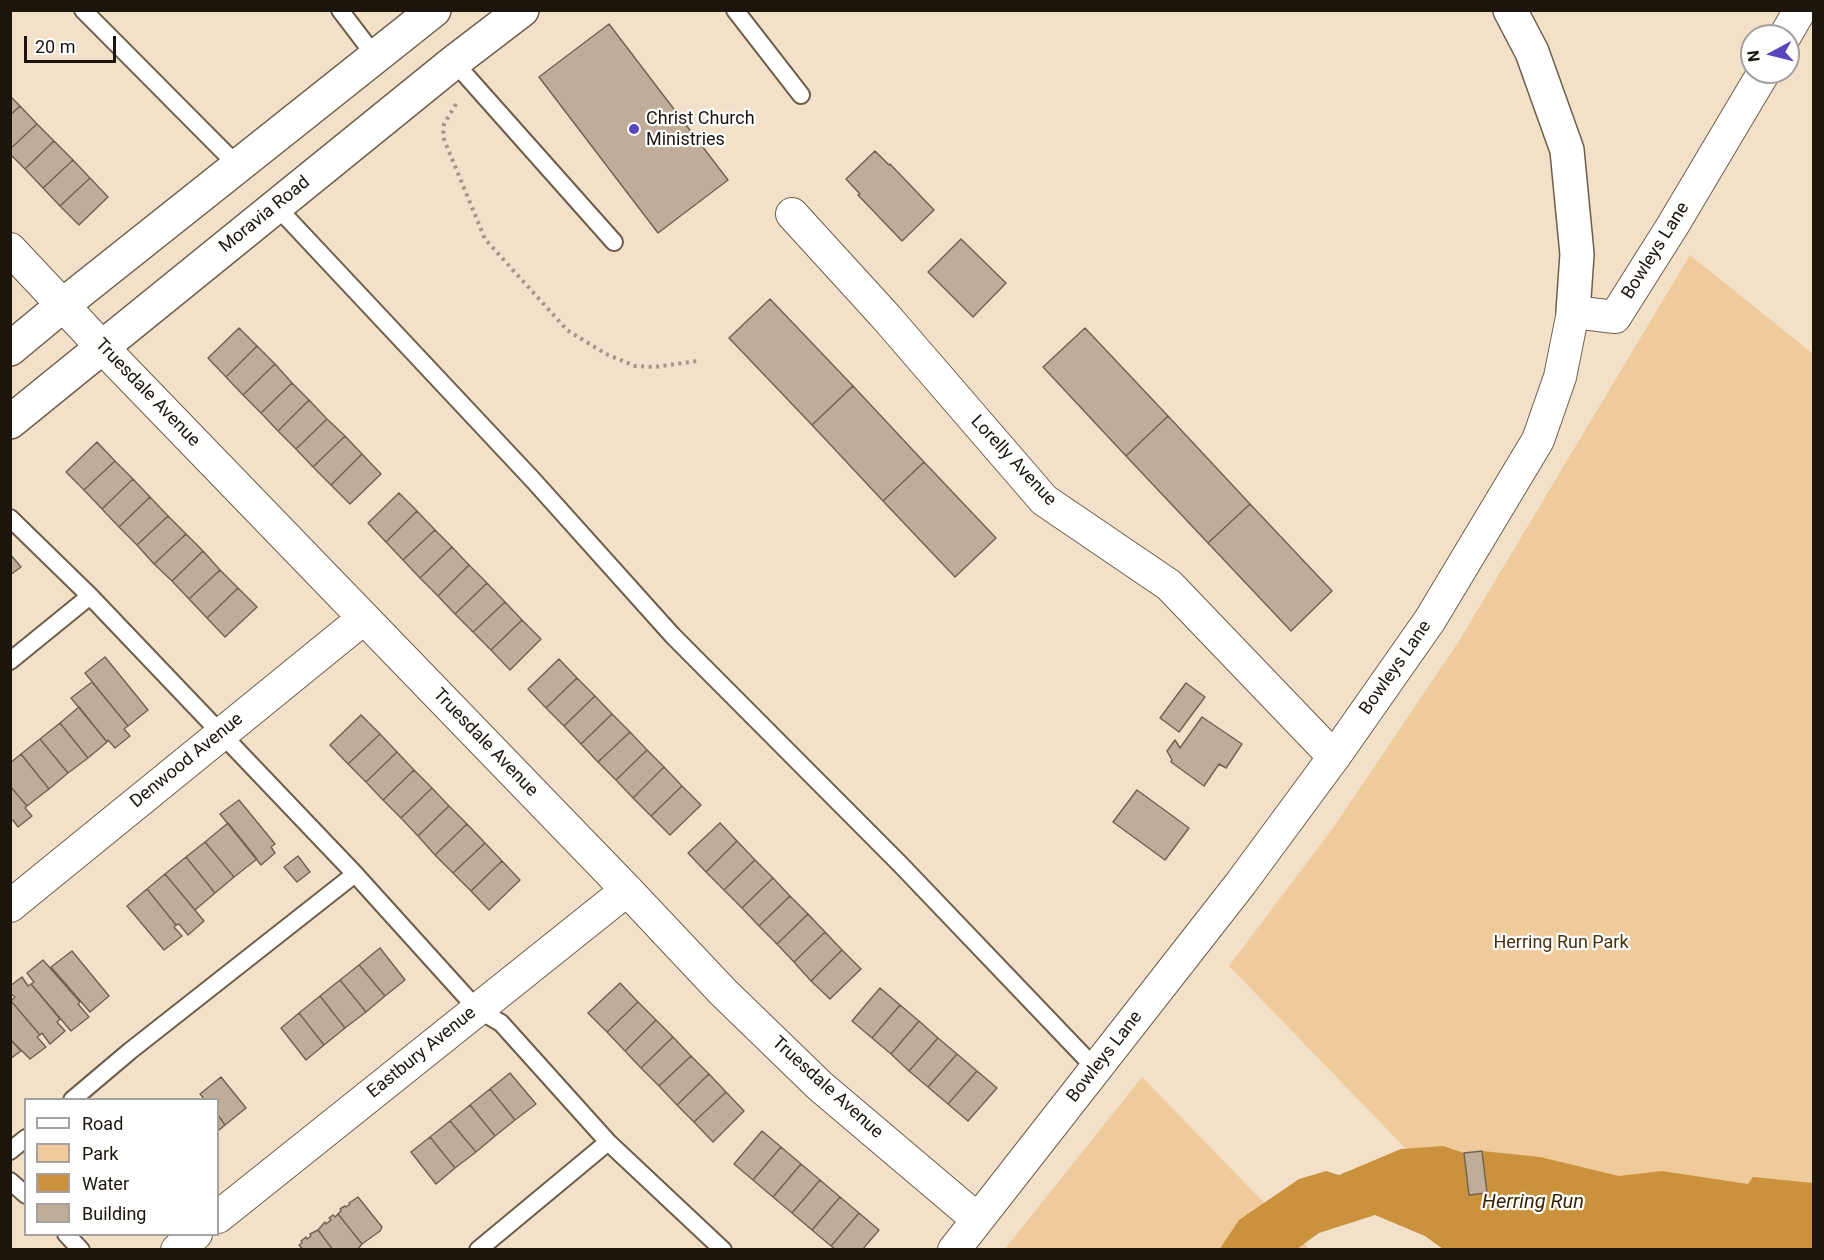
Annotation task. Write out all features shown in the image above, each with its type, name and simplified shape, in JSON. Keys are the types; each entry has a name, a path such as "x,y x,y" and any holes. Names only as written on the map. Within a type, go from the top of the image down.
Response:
{"main road":[{"path":"10,349 434,10"},
{"name":"Moravia Road","path":"10,422 454,62 522,10"},
{"path":"1510,10 1532,52 1567,150 1577,254 1573,312"}],"street":[{"path":"1792,24 1800,10"},
{"name":"Bowleys Lane","path":"954,1250 1241,883 1334,757 1430,620 1538,440 1560,377 1573,312 1615,317 1757,84"},
{"name":"Lorelly Avenue","path":"792,214 886,317 1044,500 1169,585 1334,757"},
{"name":"Truesdale Avenue","path":"10,249 723,992 820,1086 977,1219"},
{"name":"Denwood Avenue","path":"10,906 364,618"},
{"name":"Eastbury Avenue","path":"219,1216 627,890"},
{"path":"177,1250 194,1236"}],"lane":[{"path":"83,10 238,166"},
{"path":"340,10 375,56"},
{"path":"735,10 801,95"},
{"path":"454,62 614,242"},
{"path":"276,206 533,480 673,636 900,864 1096,1069"},
{"path":"10,518 90,596 355,874 477,1009 501,1023 608,1142 721,1249"},
{"path":"10,661 90,596"},
{"path":"74,1098 130,1051 355,874"},
{"path":"10,1151 24,1140"},
{"path":"478,1250 608,1142"},
{"path":"10,1180 24,1193"},
{"path":"68,1236 81,1250"}],"path":[{"path":"459,98 444,124 443,136 485,239 567,330 606,354 635,366 655,368 697,361"}],"green space":[{"name":"Herring Run Park","path":"1690,255 1813,354 1813,1249 1503,1249 1229,966 1333,828 1459,641"},
{"path":"1142,1077 1309,1249 1004,1250"}],"water":[{"name":"Herring Run","path":"1443,1146 1464,1153 1469,1195 1487,1193 1482,1151 1540,1157 1619,1176 1662,1171 1748,1184 1753,1177 1813,1183 1813,1249 1443,1249 1425,1236 1375,1215 1319,1233 1297,1249 1219,1250 1239,1220 1299,1179 1326,1171 1339,1175 1401,1149"}],"building":[{"name":"Christ Church Ministries","path":"609,24 728,180 658,233 539,77"},
{"path":"10,96 20,106 10,115"},
{"path":"20,106 37,124 10,149 10,115"},
{"path":"37,124 54,141 25,169 10,154 10,149"},
{"path":"54,141 73,160 43,188 25,169"},
{"path":"875,151 934,210 902,241 858,195 860,194 846,179"},
{"path":"73,160 90,178 60,206 43,188"},
{"path":"90,178 108,197 79,225 60,206"},
{"path":"961,239 1006,283 973,317 928,272"},
{"path":"770,299 853,386 812,425 729,338"},
{"path":"239,328 257,346 226,377 208,358"},
{"path":"1085,328 1168,416 1126,456 1043,367"},
{"path":"257,346 275,364 243,395 226,377"},
{"path":"275,364 292,383 261,413 243,395"},
{"path":"292,383 309,400 278,431 261,413"},
{"path":"853,386 924,462 883,501 812,425"},
{"path":"309,400 327,419 296,449 278,431"},
{"path":"1168,416 1250,504 1208,543 1126,456"},
{"path":"327,419 345,436 313,467 296,449"},
{"path":"345,436 362,454 331,485 313,467"},
{"path":"97,442 115,461 84,490 66,472"},
{"path":"362,454 381,474 350,504 331,485"},
{"path":"115,461 133,479 102,509 84,490"},
{"path":"924,462 996,538 955,577 883,501"},
{"path":"133,479 150,497 119,527 102,509"},
{"path":"399,493 417,511 386,542 368,523"},
{"path":"150,497 168,516 137,545 119,527"},
{"path":"1250,504 1332,591 1291,631 1208,543"},
{"path":"417,511 435,530 403,560 386,542"},
{"path":"168,516 186,534 154,564 137,545"},
{"path":"435,530 452,547 420,578 403,560"},
{"path":"186,534 203,551 172,581 154,564"},
{"path":"452,547 469,565 438,596 420,578"},
{"path":"203,551 220,570 189,599 172,581"},
{"path":"10,554 21,567 10,575"},
{"path":"469,565 487,583 455,614 438,596"},
{"path":"220,570 238,588 207,618 189,599"},
{"path":"487,583 505,602 473,632 455,614"},
{"path":"238,588 257,607 225,637 207,618"},
{"path":"505,602 522,620 491,650 473,632"},
{"path":"522,620 541,639 510,670 491,650"},
{"path":"105,657 148,710 128,726 85,673"},
{"path":"559,659 577,678 546,708 528,689"},
{"path":"577,678 595,696 564,726 546,708"},
{"path":"92,682 128,726 124,729 130,736 115,748 108,740 107,742 71,698"},
{"path":"1186,683 1205,697 1179,732 1160,718"},
{"path":"595,696 612,714 581,744 564,726"},
{"path":"79,707 107,742 88,758 60,723"},
{"path":"612,714 630,732 598,762 581,744"},
{"path":"361,715 380,734 348,764 330,745"},
{"path":"1202,717 1242,744 1226,768 1219,764 1204,786 1171,762 1167,751 1175,740 1180,748"},
{"path":"60,723 88,758 68,773 40,739"},
{"path":"630,732 647,750 616,780 598,762"},
{"path":"380,734 397,752 366,782 348,764"},
{"path":"40,739 68,773 49,789 21,754"},
{"path":"647,750 664,767 633,798 616,780"},
{"path":"397,752 414,770 383,800 366,782"},
{"path":"21,754 49,789 27,806 10,786 10,763"},
{"path":"664,767 682,786 651,816 633,798"},
{"path":"414,770 432,788 401,818 383,800"},
{"path":"10,786 27,806 25,808 32,816 18,827 13,820 10,822"},
{"path":"682,786 701,805 670,835 651,816"},
{"path":"432,788 449,806 418,836 401,818"},
{"path":"1137,790 1189,828 1165,860 1113,822"},
{"path":"239,800 275,844 271,847 275,853 261,865 220,814"},
{"path":"449,806 467,824 435,855 418,836"},
{"path":"228,823 257,859 234,877 205,842"},
{"path":"720,823 737,841 706,872 688,853"},
{"path":"467,824 485,843 453,873 435,855"},
{"path":"737,841 755,860 724,890 706,872"},
{"path":"205,842 234,877 215,893 186,857"},
{"path":"485,843 502,861 471,891 453,873"},
{"path":"298,856 310,872 297,882 284,867"},
{"path":"186,857 215,893 195,910 165,874"},
{"path":"755,860 773,878 742,908 724,890"},
{"path":"502,861 520,880 489,910 471,891"},
{"path":"165,874 204,921 188,935 179,924 176,925 147,889"},
{"path":"773,878 790,896 759,926 742,908"},
{"path":"147,889 182,936 164,950 127,906"},
{"path":"790,896 808,914 777,944 759,926"},
{"path":"808,914 825,932 794,962 777,944"},
{"path":"825,932 842,950 811,981 794,962"},
{"path":"380,948 405,980 385,996 359,965"},
{"path":"842,950 861,969 830,999 811,981"},
{"path":"72,951 109,996 90,1012 51,967"},
{"path":"43,960 80,1002 78,1004 89,1017 71,1031 31,984 34,982 27,973"},
{"path":"359,965 385,996 366,1012 340,980"},
{"path":"22,977 28,986 31,984 60,1019 57,1022 65,1031 50,1044 11,1001 15,997 10,993 10,986"},
{"path":"340,980 366,1012 345,1028 320,996"},
{"path":"620,983 638,1002 607,1032 588,1013"},
{"path":"880,988 900,1005 872,1038 852,1021"},
{"path":"320,996 345,1028 324,1045 299,1013"},
{"path":"11,1001 40,1035 37,1037 46,1047 30,1059 10,1039"},
{"path":"638,1002 656,1020 625,1051 607,1032"},
{"path":"900,1005 919,1021 891,1054 872,1038"},
{"path":"299,1013 324,1045 306,1060 281,1028"},
{"path":"656,1020 673,1037 641,1068 625,1051"},
{"path":"919,1021 938,1038 909,1071 891,1054"},
{"path":"673,1037 691,1056 659,1086 641,1068"},
{"path":"938,1038 957,1054 928,1087 909,1071"},
{"path":"10,1039 21,1051 10,1059"},
{"path":"957,1054 977,1071 948,1104 928,1087"},
{"path":"691,1056 709,1074 677,1105 659,1086"},
{"path":"977,1071 997,1088 968,1121 948,1104"},
{"path":"510,1073 536,1104 515,1120 490,1089"},
{"path":"709,1074 726,1092 694,1122 677,1105"},
{"path":"221,1077 246,1108 225,1125 219,1116 219,1098 203,1098 200,1094"},
{"path":"490,1089 515,1120 495,1136 470,1105"},
{"path":"726,1092 744,1111 713,1142 694,1122"},
{"path":"470,1105 495,1136 476,1152 450,1121"},
{"path":"219,1116 225,1125 219,1130"},
{"path":"450,1121 476,1152 455,1168 430,1137"},
{"path":"762,1131 781,1147 753,1180 734,1164"},
{"path":"430,1137 455,1168 436,1184 411,1152"},
{"path":"781,1147 801,1164 773,1197 753,1180"},
{"path":"1482,1151 1487,1193 1469,1195 1464,1153"},
{"path":"801,1164 820,1180 792,1213 773,1197"},
{"path":"820,1180 840,1197 812,1230 792,1213"},
{"path":"358,1197 382,1227 362,1244 338,1214 340,1209"},
{"path":"840,1197 859,1213 831,1246 812,1230"},
{"path":"859,1213 879,1230 862,1250 836,1250 831,1246"},
{"path":"338,1214 362,1244 357,1250 333,1250 318,1230 325,1222 326,1224 331,1220 329,1218"},
{"path":"318,1230 333,1250 303,1250 299,1245 301,1241"}],"place":[{"name":"Christ Church Ministries","path":"634,129"}]}
